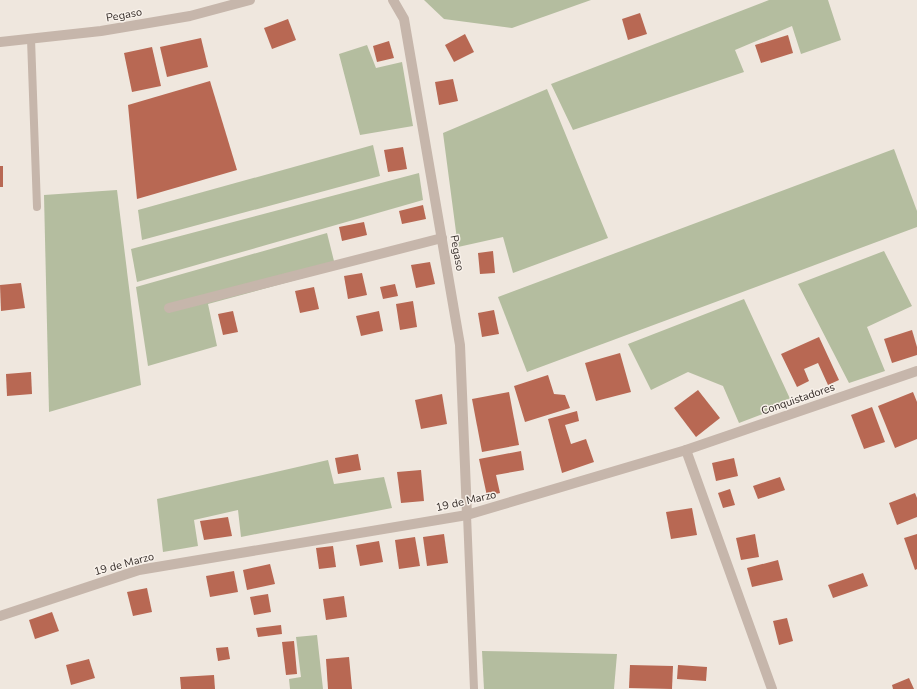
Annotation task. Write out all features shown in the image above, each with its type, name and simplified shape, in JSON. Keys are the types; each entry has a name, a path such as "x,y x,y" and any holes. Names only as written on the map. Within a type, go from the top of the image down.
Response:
{"street":[{"name":"Pegaso","path":"0,42 101,31 190,16 250,0"},
{"name":"Pegaso","path":"393,0 404,19 460,345 467,515"},
{"path":"169,308 442,238"},
{"name":"Conquistadores","path":"686,450 917,371"},
{"path":"686,450 772,689"},
{"name":"19 de Marzo","path":"0,616 140,570 467,515 686,450"}],"lane":[{"path":"31,39 37,207"},
{"path":"467,515 474,689"}],"green space":[{"path":"424,0 591,0 512,28 444,19"},
{"path":"769,0 828,0 841,40 801,54 792,26 735,50 744,72 573,130 551,84"},
{"path":"367,45 376,68 402,62 413,126 360,135 339,54"},
{"path":"547,89 608,238 513,273 503,237 458,247 443,133"},
{"path":"373,145 380,176 142,240 138,210"},
{"path":"894,149 917,211 917,227 527,372 498,297"},
{"path":"419,173 423,200 137,282 131,249"},
{"path":"117,190 141,385 49,412 44,195"},
{"path":"327,233 336,269 208,304 217,346 148,366 136,287"},
{"path":"884,251 912,306 867,327 885,371 849,383 798,284"},
{"path":"744,299 792,403 739,423 723,386 688,372 651,390 628,344"},
{"path":"328,460 334,484 384,477 392,508 241,537 238,510 194,520 198,546 163,552 157,499"},
{"path":"317,635 323,689 290,689 289,679 301,677 296,637"},
{"path":"482,651 617,654 614,689 484,689"}],"building":[{"path":"640,13 647,34 628,40 622,19"},
{"path":"288,19 296,40 272,49 264,28"},
{"path":"465,34 474,52 454,62 445,45"},
{"path":"788,35 793,53 761,63 755,45"},
{"path":"201,38 208,67 167,77 160,47"},
{"path":"389,41 394,58 377,62 373,46"},
{"path":"152,47 161,86 132,92 124,53"},
{"path":"453,79 458,101 439,105 435,82"},
{"path":"210,81 237,170 137,199 128,105"},
{"path":"403,147 407,169 388,172 384,150"},
{"path":"0,166 3,166 3,187 0,187"},
{"path":"423,205 426,219 402,224 399,211"},
{"path":"364,222 367,235 342,241 339,227"},
{"path":"493,251 495,273 480,274 478,253"},
{"path":"430,262 435,284 416,288 411,265"},
{"path":"362,273 367,295 348,299 344,276"},
{"path":"21,283 25,308 1,311 0,285"},
{"path":"395,284 398,296 383,299 380,287"},
{"path":"314,287 319,309 300,313 295,291"},
{"path":"413,301 417,327 400,330 396,304"},
{"path":"494,310 499,334 482,337 478,313"},
{"path":"233,311 238,332 223,335 218,314"},
{"path":"379,311 383,331 361,336 356,316"},
{"path":"912,330 917,347 917,355 892,363 884,339"},
{"path":"819,337 839,380 828,385 818,363 804,369 809,381 797,387 781,354"},
{"path":"620,353 631,392 596,401 585,363"},
{"path":"31,372 32,394 7,396 6,374"},
{"path":"548,375 554,394 565,395 570,408 525,422 514,386"},
{"path":"698,390 720,418 696,437 674,408"},
{"path":"509,392 519,445 482,452 472,399"},
{"path":"913,392 917,402 917,439 895,448 878,406"},
{"path":"442,394 447,424 421,429 415,400"},
{"path":"872,407 885,442 864,449 851,415"},
{"path":"577,411 579,421 565,425 571,444 586,439 594,462 562,473 548,419"},
{"path":"521,451 524,470 496,475 500,493 487,496 479,459"},
{"path":"358,454 361,470 338,474 335,458"},
{"path":"734,458 738,476 716,481 712,463"},
{"path":"421,470 424,501 401,503 397,472"},
{"path":"780,477 785,490 758,499 753,486"},
{"path":"730,489 735,505 723,508 718,493"},
{"path":"915,493 917,498 917,517 897,525 889,503"},
{"path":"692,508 697,535 671,539 666,512"},
{"path":"228,517 232,536 204,540 200,521"},
{"path":"444,534 448,563 427,566 423,537"},
{"path":"755,534 759,557 741,560 736,538"},
{"path":"917,534 917,569 915,570 904,538"},
{"path":"415,537 420,566 399,569 395,540"},
{"path":"379,541 383,562 360,566 356,545"},
{"path":"333,546 336,567 319,569 316,548"},
{"path":"778,560 783,580 752,587 747,568"},
{"path":"270,564 275,584 247,590 243,570"},
{"path":"234,571 238,592 210,597 206,576"},
{"path":"863,573 868,586 833,598 828,585"},
{"path":"147,588 152,612 133,616 127,592"},
{"path":"268,594 271,612 254,615 250,597"},
{"path":"344,596 347,617 326,620 323,599"},
{"path":"52,612 59,631 35,639 29,620"},
{"path":"787,618 793,641 779,645 773,621"},
{"path":"281,625 282,634 258,637 256,628"},
{"path":"294,641 297,674 286,675 282,642"},
{"path":"228,647 230,659 218,661 216,648"},
{"path":"349,657 352,689 328,689 326,659"},
{"path":"89,659 95,678 71,685 66,665"},
{"path":"630,665 673,666 672,689 629,688"},
{"path":"678,665 707,667 706,681 677,679"},
{"path":"214,675 215,689 181,689 180,677"},
{"path":"909,678 914,689 893,689 892,685"}]}
